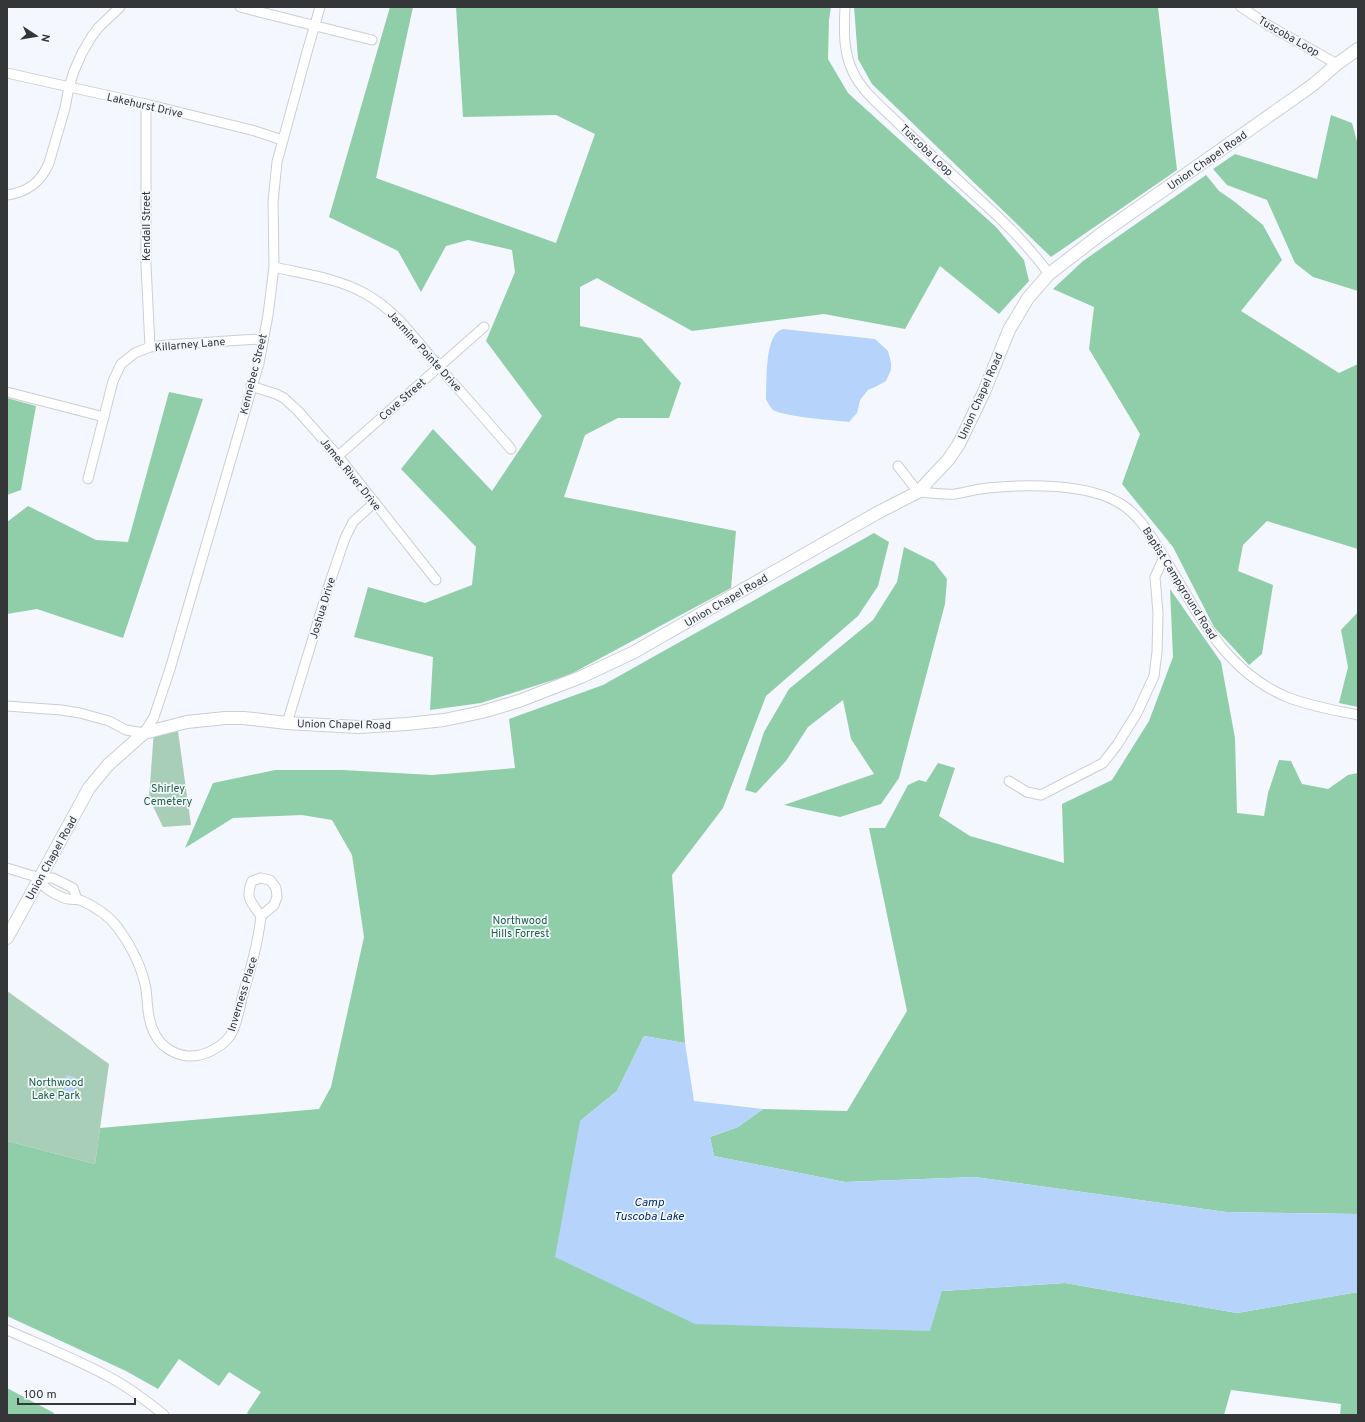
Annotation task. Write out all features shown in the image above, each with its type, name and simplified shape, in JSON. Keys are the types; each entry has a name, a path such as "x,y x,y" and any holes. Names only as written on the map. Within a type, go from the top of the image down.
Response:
{"street":[{"path":"7,195 16,194 33,186 40,180 45,172 65,108 69,87 82,53 92,36 119,7"},
{"path":"240,7 372,40"},
{"name":"Kennebec Street","path":"144,733 154,717 162,695 251,386 259,363 274,267 272,202 277,162 320,7"},
{"name":"Tuscoba Loop","path":"846,7 844,35 847,55 854,73 861,85 930,154 1018,234 1049,274"},
{"name":"Tuscoba Loop","path":"1241,7 1268,25 1336,64"},
{"name":"Union Chapel Road","path":"7,938 89,788 108,764 144,733 187,722 225,718 244,718 287,723 358,727 407,724 444,720 504,706 555,688 634,652 877,513 918,492 948,460 959,444 984,392 1009,330 1028,298 1049,274 1101,234 1309,88 1336,64 1358,49"},
{"name":"Lakehurst Drive","path":"7,73 146,104 254,131 282,140"},
{"name":"Kendall Street","path":"146,104 146,265 150,347"},
{"name":"Jasmine Pointe Drive","path":"274,267 337,282 364,293 381,304 396,316 511,449"},
{"name":"Cove Street","path":"338,456 484,327"},
{"name":"Killarney Lane","path":"88,479 113,381 121,364 135,353 150,347 263,339"},
{"name":"James River Drive","path":"251,386 284,398 298,410 338,456 436,580"},
{"path":"7,392 104,416"},
{"path":"898,466 918,492"},
{"name":"Baptist Campground Road","path":"918,492 953,494 980,489 1017,486 1056,487 1094,493 1120,503 1135,515 1147,530 1207,628 1225,652 1246,674 1264,686 1287,697 1324,708 1358,715"},
{"name":"Joshua Drive","path":"287,723 345,538 353,522 375,502"},
{"path":"1009,782 1027,792 1041,796 1103,762 1117,745 1137,713 1154,676 1157,652 1158,613 1155,577 1164,557"},
{"path":"7,706 80,713 108,721 126,730 144,733"},
{"name":"Inverness Place","path":"7,868 40,878 53,878 73,888 77,899 95,908 118,927 129,943 137,961 146,988 149,1017 155,1034 160,1042 168,1048 176,1053 190,1056 204,1055 220,1045 229,1036 236,1022 252,966 261,916"},
{"path":"7,1330 88,1366 114,1380 131,1390 164,1415"}],"green space":[{"path":"390,7 413,7 376,178 556,243 595,134 556,115 463,117 456,7 831,7 829,20 828,59 848,93 996,227 1024,260 1029,281 999,314 940,266 905,329 824,314 692,331 597,278 580,287 580,326 641,338 681,383 669,418 618,418 585,435 564,497 736,531 731,588 569,675 481,703 430,710 433,657 354,637 368,587 425,603 472,585 476,547 401,469 433,429 492,491 542,416 486,341 515,272 512,250 468,240 446,246 421,292 398,251 329,217"},
{"path":"854,7 1158,7 1177,170 1051,257 872,84 858,59"},
{"path":"1331,115 1352,123 1358,145 1358,291 1313,277 1295,263 1267,200 1227,185 1213,169 1235,154 1317,179"},
{"path":"1206,175 1219,191 1263,225 1282,260 1241,311 1339,373 1358,364 1358,549 1267,521 1243,545 1238,571 1273,585 1262,654 1249,665 1214,627 1173,547 1122,484 1140,434 1089,349 1094,307 1053,289 1083,261"},
{"path":"169,392 203,399 123,638 37,609 7,614 7,522 28,506 96,540 128,542"},
{"path":"7,398 36,406 21,490 7,495"},
{"name":"Northwood Hills Forrest","path":"874,533 889,542 878,586 858,616 766,696 723,808 672,875 685,1043 644,1036 617,1091 580,1121 942,1291 1065,1283 1237,1313 1358,1292 1358,1415 1340,1415 1341,1404 1231,1390 1224,1415 250,1415 247,1413 261,1392 229,1372 219,1386 179,1359 158,1389 126,1371 7,1316 7,1141 95,1164 100,1128 319,1109 331,1087 364,937 352,855 332,820 302,815 233,818 185,848 213,783 275,770 343,770 432,775 515,768 509,719 603,685"},
{"path":"904,547 934,562 947,579 945,604 899,778 881,804 840,817 784,805 874,774 851,739 843,700 808,727 786,761 756,793 745,790 764,732 789,689 873,620 897,582"},
{"path":"1170,589 1221,662 1235,738 1237,813 1264,816 1268,793 1279,760 1291,761 1302,784 1328,789 1348,775 1358,773 1358,1214 1226,1212 975,1177 845,1182 714,1156 710,1137 738,1127 763,1109 847,1111 907,1011 869,828 885,828 908,785 919,780 926,782 938,763 955,768 939,816 970,836 1064,863 1062,804 1112,780 1149,721 1173,657"},
{"path":"1358,612 1358,707 1339,703 1348,667 1341,630"},
{"name":"Shirley Cemetery","path":"177,724 191,825 163,827 149,798 154,730"},
{"name":"Northwood Lake Park","path":"7,991 109,1064 95,1164 7,1141"},
{"path":"7,1388 54,1413 53,1415 7,1415"}],"water":[{"path":"783,329 875,339 888,351 891,370 886,381 868,390 860,400 857,413 849,422 788,415 773,410 766,399 768,360 772,339 777,332"},
{"name":"Camp Tuscoba Lake","path":"644,1036 685,1043 694,1101 763,1109 738,1127 710,1137 714,1156 845,1182 975,1177 1226,1212 1358,1214 1358,1292 1237,1313 1065,1283 942,1291 930,1331 695,1324 555,1257 580,1121 617,1091"},
{"path":"69,1075 80,1080 81,1083 72,1091 67,1099 61,1095 65,1088 66,1076"}]}
